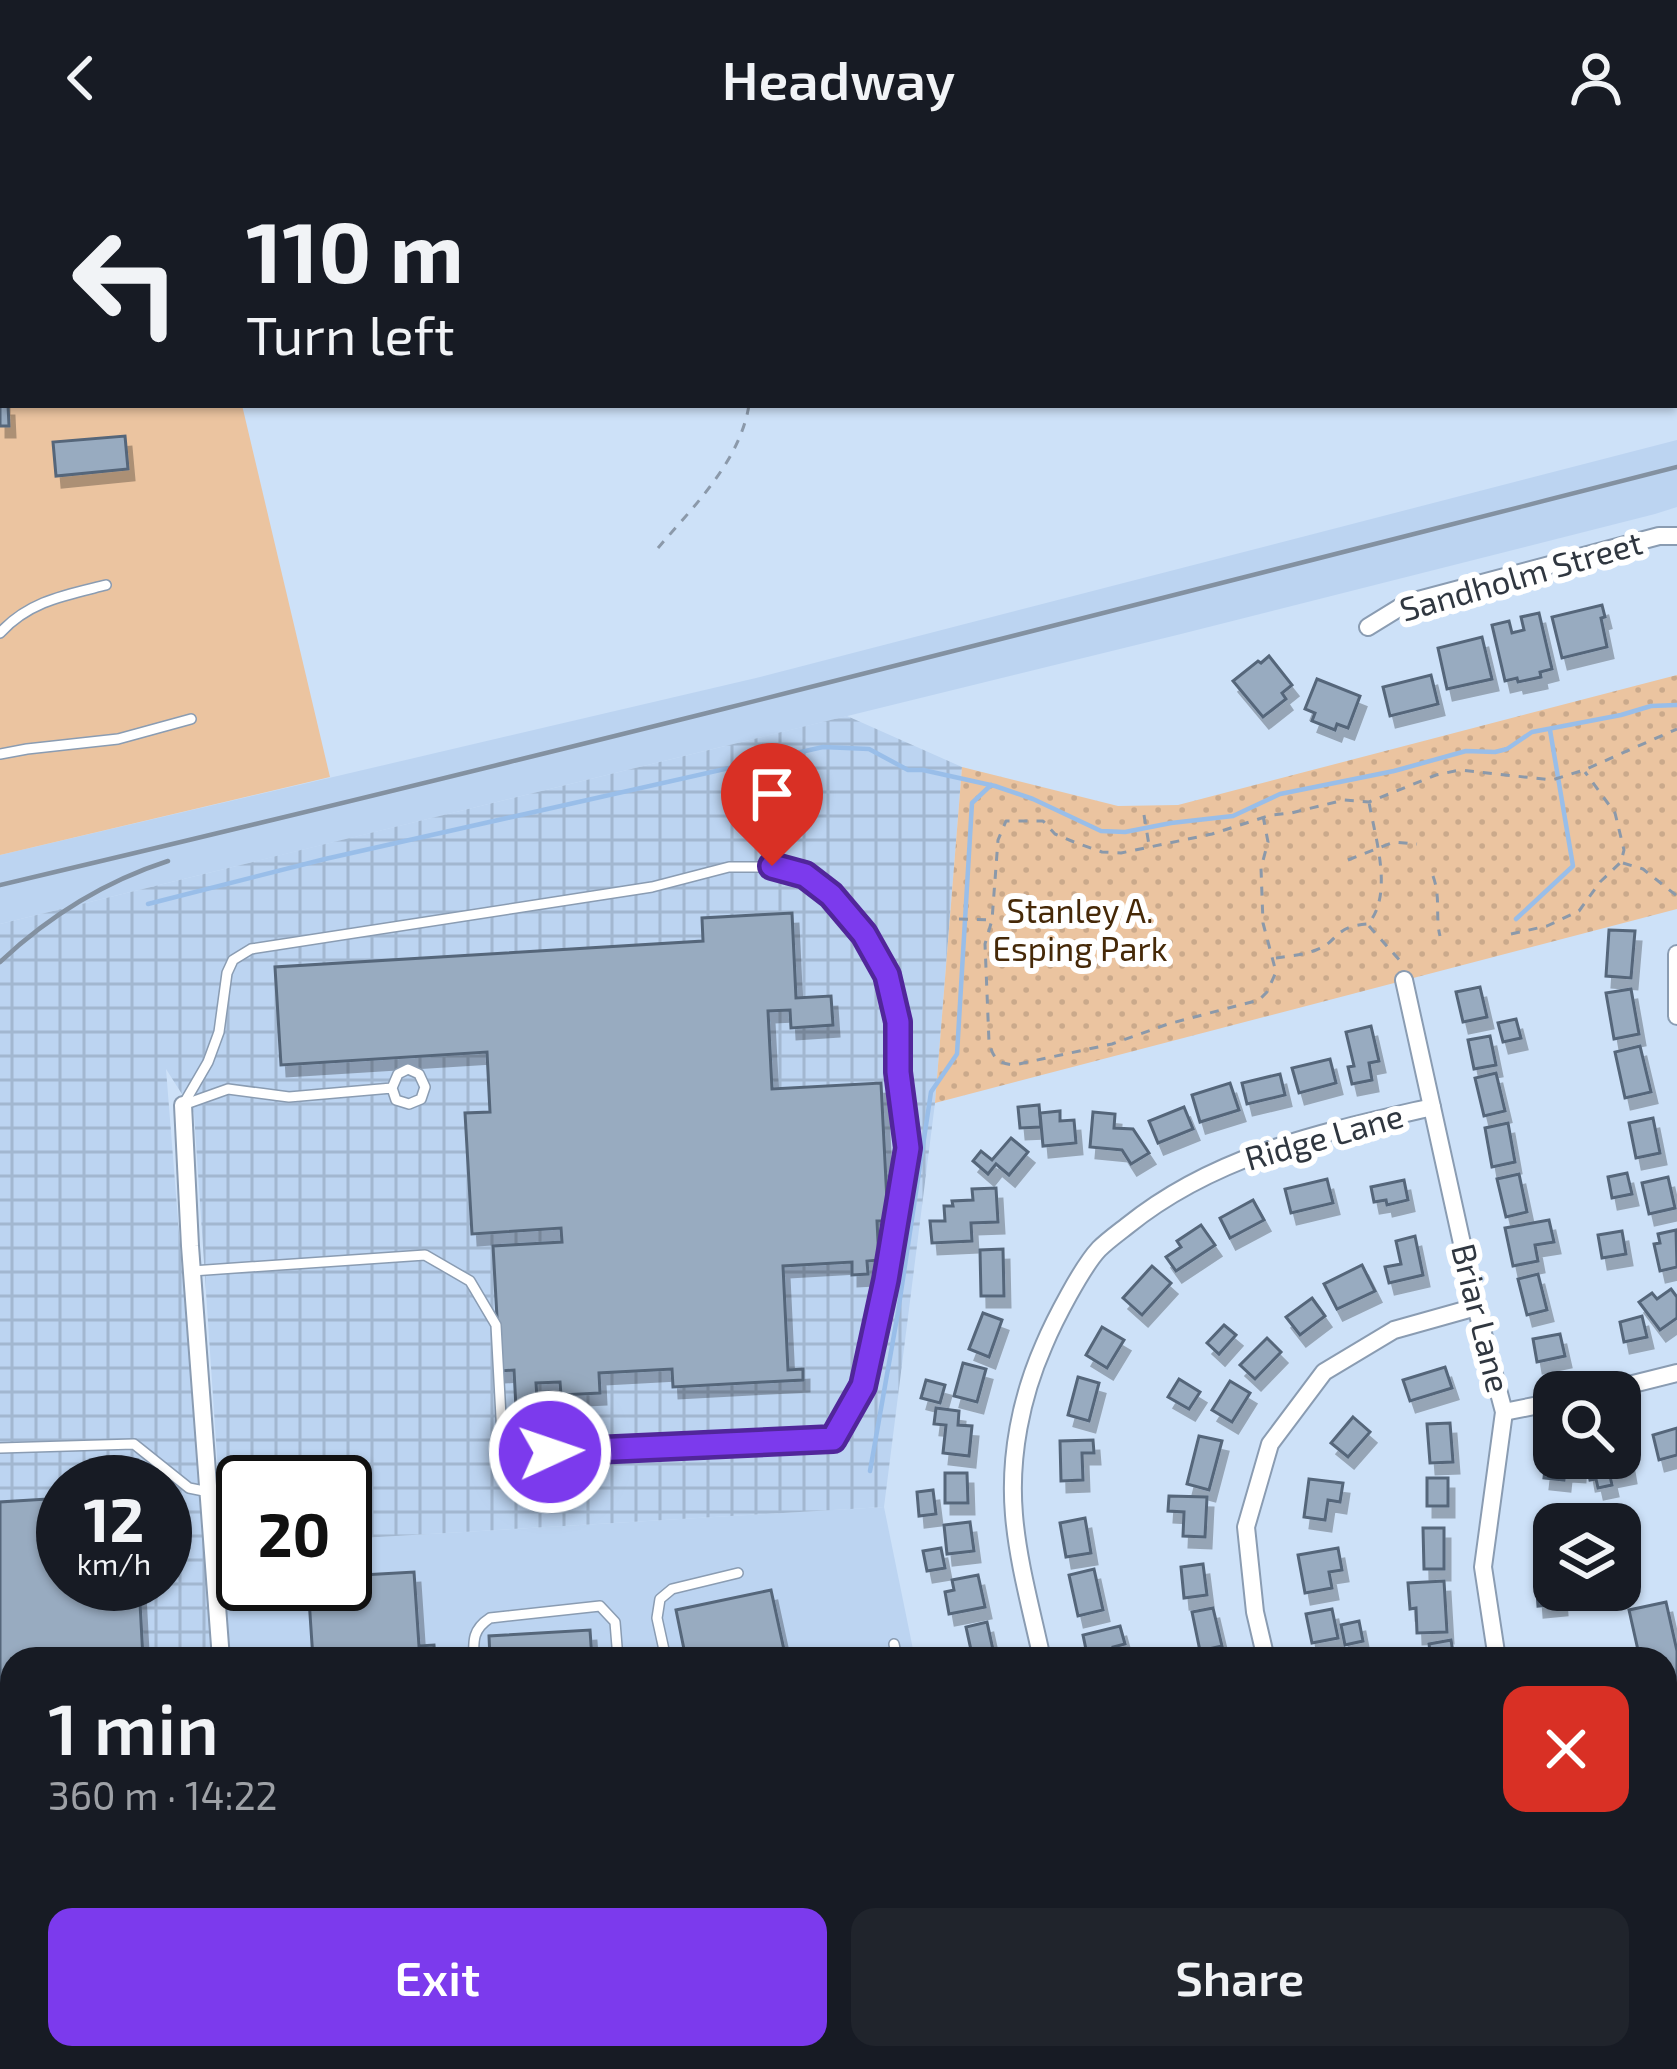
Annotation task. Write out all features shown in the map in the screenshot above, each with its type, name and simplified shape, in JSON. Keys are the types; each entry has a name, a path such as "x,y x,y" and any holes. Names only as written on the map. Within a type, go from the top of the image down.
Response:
{"street":[{"name":"Sandholm Street","path":"1368,626 1407,603 1659,536 1677,536"},
{"path":"1677,954 1677,1016"},
{"name":"Briar Lane","path":"1403,972 1476,1307 1504,1412 1483,1567 1495,1647"},
{"path":"183,1106 220,1647"},
{"name":"Ridge Lane","path":"1039,1647 1013,1512 1019,1418 1032,1371 1052,1327 1097,1250 1148,1209 1208,1173 1275,1146 1432,1107"},
{"path":"1263,1647 1246,1527 1270,1444 1324,1372 1394,1330 1476,1307"},
{"path":"1641,1382 1677,1373"},
{"path":"1504,1412 1533,1406"}],"lane":[{"path":"0,633 47,599 106,585"},
{"path":"0,754 118,739 191,719"},
{"path":"183,1106 218,1033 226,973 233,960 251,949 652,887 729,868 772,866 805,875 831,895 864,934 887,975 898,1022 898,1072 908,1148 863,1386 833,1439 503,1454 496,1324 470,1281 455,1272 425,1255 192,1270"},
{"path":"183,1106 228,1089 289,1096 392,1088"},
{"path":"0,1448 134,1444 189,1488 208,1492"},
{"path":"663,1647 657,1618 660,1599 672,1589 738,1573"},
{"path":"474,1647 474,1634 490,1618 600,1606 615,1622 617,1647"},
{"path":"894,1643 895,1647"}],"path":[{"path":"658,548 715,480 742,435 748,408"},
{"path":"1263,816 1268,842 1261,868 1263,923 1276,972 1268,992 1258,1000 1027,1064 1001,1064 993,1057 985,944 992,920 998,840 1006,821 1043,820 1055,834 1102,852 1121,853 1212,834 1263,816 1344,800 1369,802 1460,770 1552,780 1677,729"},
{"path":"1511,934 1547,926 1579,911 1621,862 1624,850 1615,813 1585,770"},
{"path":"1369,802 1380,903 1369,924"},
{"path":"1144,815 1149,847"},
{"path":"1348,860 1394,842 1417,844"},
{"path":"1621,862 1643,868 1677,896"},
{"path":"1433,876 1440,904 1436,921 1440,937"},
{"path":"959,919 992,920"},
{"path":"1274,958 1321,950 1351,925 1369,924"},
{"path":"1369,924 1403,972"}],"shaded area":[{"path":"1677,440 1677,507 1655,514 0,924 0,855 756,678"},
{"path":"847,716 962,767 935,1103 884,1507 372,1537 372,1455 217,1455 194,1113 166,1069 212,1647 0,1647 0,924"},
{"path":"884,1507 913,1647 229,1647 227,1611 372,1611 372,1537"}],"green space":[{"path":"0,408 243,408 330,777 0,855"},
{"name":"Stanley A. Esping Park","path":"1677,675 1677,909 935,1103 962,767 1118,806 1178,805"}],"building":[{"path":"0,408 8,408 9,426 0,426"},
{"path":"125,436 128,469 56,476 53,442"},
{"path":"1602,605 1607,647 1562,658 1552,617"},
{"path":"1539,613 1552,669 1540,672 1541,677 1505,681 1492,625 1509,621 1512,633 1524,630 1521,617"},
{"path":"1482,637 1492,679 1447,689 1438,648"},
{"path":"1269,656 1292,685 1282,693 1286,699 1263,717 1233,681"},
{"path":"1431,675 1438,704 1390,716 1383,687"},
{"path":"1317,679 1360,696 1348,728 1337,724 1335,730 1312,721 1315,713 1305,709"},
{"path":"792,913 796,998 831,996 833,1025 791,1028 790,1010 768,1011 772,1089 881,1083 888,1221 877,1221 879,1260 867,1261 868,1274 852,1275 852,1262 783,1266 788,1370 803,1369 803,1380 673,1387 672,1369 599,1373 600,1393 561,1395 560,1382 536,1383 539,1426 517,1427 514,1370 500,1371 493,1246 562,1242 561,1228 472,1234 465,1113 490,1112 487,1052 281,1065 275,967 703,941 702,918"},
{"path":"1609,930 1635,931 1631,978 1606,976"},
{"path":"1480,987 1487,1017 1463,1022 1456,992"},
{"path":"1631,989 1639,1034 1614,1039 1606,993"},
{"path":"1516,1019 1521,1038 1503,1042 1498,1023"},
{"path":"1371,1026 1379,1061 1369,1063 1372,1080 1352,1084 1348,1067 1354,1066 1346,1032"},
{"path":"1490,1036 1496,1065 1474,1069 1468,1040"},
{"path":"1640,1046 1651,1092 1625,1098 1615,1052"},
{"path":"1330,1059 1336,1083 1299,1093 1292,1068"},
{"path":"1496,1073 1505,1111 1484,1116 1475,1078"},
{"path":"1280,1074 1285,1095 1247,1104 1242,1083"},
{"path":"1230,1083 1239,1110 1200,1122 1192,1095"},
{"path":"1039,1105 1041,1127 1020,1128 1018,1107"},
{"path":"1184,1107 1193,1129 1158,1143 1149,1121"},
{"path":"1060,1111 1060,1121 1074,1120 1076,1143 1043,1146 1040,1113"},
{"path":"1093,1112 1115,1114 1114,1128 1133,1129 1149,1153 1131,1164 1122,1150 1090,1147"},
{"path":"1653,1118 1660,1153 1636,1158 1629,1123"},
{"path":"1508,1123 1515,1162 1492,1167 1485,1128"},
{"path":"1011,1138 1028,1152 1009,1175 996,1164 988,1174 973,1161 981,1151 992,1160"},
{"path":"1627,1173 1632,1194 1612,1198 1608,1177"},
{"path":"1519,1174 1527,1212 1506,1217 1497,1179"},
{"path":"1668,1177 1675,1208 1649,1214 1642,1183"},
{"path":"1327,1179 1333,1203 1291,1213 1285,1189"},
{"path":"1404,1180 1408,1200 1387,1205 1386,1200 1374,1202 1371,1187"},
{"path":"996,1188 998,1222 971,1223 972,1241 932,1243 930,1221 945,1221 944,1206 973,1200 972,1189"},
{"path":"1253,1200 1264,1220 1230,1238 1220,1218"},
{"path":"1549,1220 1554,1242 1535,1245 1538,1261 1513,1266 1505,1228"},
{"path":"1201,1225 1215,1245 1176,1271 1166,1257 1181,1247 1177,1241"},
{"path":"1676,1230 1677,1267 1660,1271 1654,1244 1660,1243 1658,1234"},
{"path":"1622,1231 1626,1254 1602,1258 1598,1235"},
{"path":"1415,1236 1423,1275 1389,1283 1385,1267 1401,1264 1396,1241"},
{"path":"1003,1249 1004,1296 981,1296 980,1250"},
{"path":"1362,1265 1375,1291 1337,1309 1324,1284"},
{"path":"1152,1266 1171,1283 1142,1315 1123,1298"},
{"path":"1538,1274 1547,1310 1527,1315 1518,1279"},
{"path":"1671,1289 1677,1297 1677,1318 1660,1330 1639,1302 1652,1293 1657,1299"},
{"path":"1312,1298 1325,1316 1300,1335 1286,1317"},
{"path":"983,1313 1002,1320 989,1357 969,1349"},
{"path":"1642,1316 1647,1337 1624,1342 1620,1322"},
{"path":"1224,1325 1236,1335 1219,1354 1207,1343"},
{"path":"1102,1327 1124,1340 1107,1368 1086,1355"},
{"path":"1560,1334 1565,1356 1537,1362 1533,1339"},
{"path":"1267,1338 1281,1352 1255,1379 1240,1365"},
{"path":"963,1363 986,1369 977,1402 954,1396"},
{"path":"1445,1367 1452,1388 1410,1401 1403,1380"},
{"path":"1078,1377 1099,1383 1089,1421 1068,1415"},
{"path":"1179,1379 1200,1392 1189,1409 1168,1397"},
{"path":"926,1380 945,1385 940,1403 921,1398"},
{"path":"1230,1381 1250,1393 1232,1422 1212,1410"},
{"path":"936,1408 959,1411 958,1425 972,1426 969,1456 943,1453 946,1425 934,1424"},
{"path":"1353,1417 1370,1432 1348,1457 1331,1443"},
{"path":"1450,1423 1453,1462 1430,1463 1427,1424"},
{"path":"1677,1428 1677,1455 1659,1460 1653,1435"},
{"path":"1199,1436 1222,1441 1209,1490 1187,1484"},
{"path":"1093,1440 1094,1453 1082,1453 1083,1480 1061,1481 1060,1441"},
{"path":"945,1473 967,1473 968,1503 945,1503"},
{"path":"1427,1478 1448,1478 1448,1506 1427,1506"},
{"path":"1309,1479 1343,1483 1340,1502 1328,1500 1325,1520 1304,1517"},
{"path":"1596,1479 1611,1479 1612,1485 1598,1488"},
{"path":"933,1490 936,1514 919,1516 917,1492"},
{"path":"1169,1496 1207,1497 1205,1537 1183,1536 1184,1512 1168,1511"},
{"path":"36,1500 36,1611 140,1611 142,1647 0,1647 0,1502"},
{"path":"1085,1518 1091,1553 1066,1557 1060,1523"},
{"path":"970,1522 974,1551 947,1554 944,1525"},
{"path":"1423,1528 1444,1528 1444,1569 1424,1569"},
{"path":"941,1548 945,1568 927,1571 923,1551"},
{"path":"1338,1548 1342,1570 1329,1572 1332,1588 1305,1593 1298,1555"},
{"path":"1203,1564 1207,1595 1184,1598 1181,1567"},
{"path":"1094,1569 1103,1610 1078,1616 1069,1575"},
{"path":"414,1572 419,1646 434,1647 312,1647 310,1611 372,1611 372,1574"},
{"path":"978,1575 985,1607 949,1614 945,1592 954,1590 952,1580"},
{"path":"1444,1581 1447,1632 1417,1633 1408,1583"},
{"path":"771,1590 783,1647 684,1647 676,1610"},
{"path":"1666,1602 1676,1647 1637,1647 1629,1611"},
{"path":"1213,1608 1222,1646 1199,1647 1192,1612"},
{"path":"1332,1609 1338,1638 1312,1643 1306,1614"},
{"path":"1359,1621 1363,1641 1345,1645 1341,1625"},
{"path":"987,1622 992,1647 970,1647 966,1627"},
{"path":"1120,1626 1125,1644 1086,1647 1083,1635"},
{"path":"590,1630 591,1647 489,1647 489,1636"},
{"path":"1451,1640 1452,1647 1429,1647"}],"waterway":[{"path":"148,904 325,859 823,747 869,749 908,770 995,786 1101,831 1125,832 1233,816 1280,794 1466,751 1495,752 1532,732 1651,706 1677,705"},
{"path":"1516,919 1573,866 1550,730"},
{"path":"870,1471 931,1092 957,1054 972,803 991,785"}],"railway":[{"path":"0,885 630,732 1677,467"},
{"path":"0,962 78,902 168,861"}],"route":[{"path":"550,1452 833,1439 863,1386 908,1148 898,1072 898,1022 887,975 864,934 831,895 805,875 772,866"}]}
